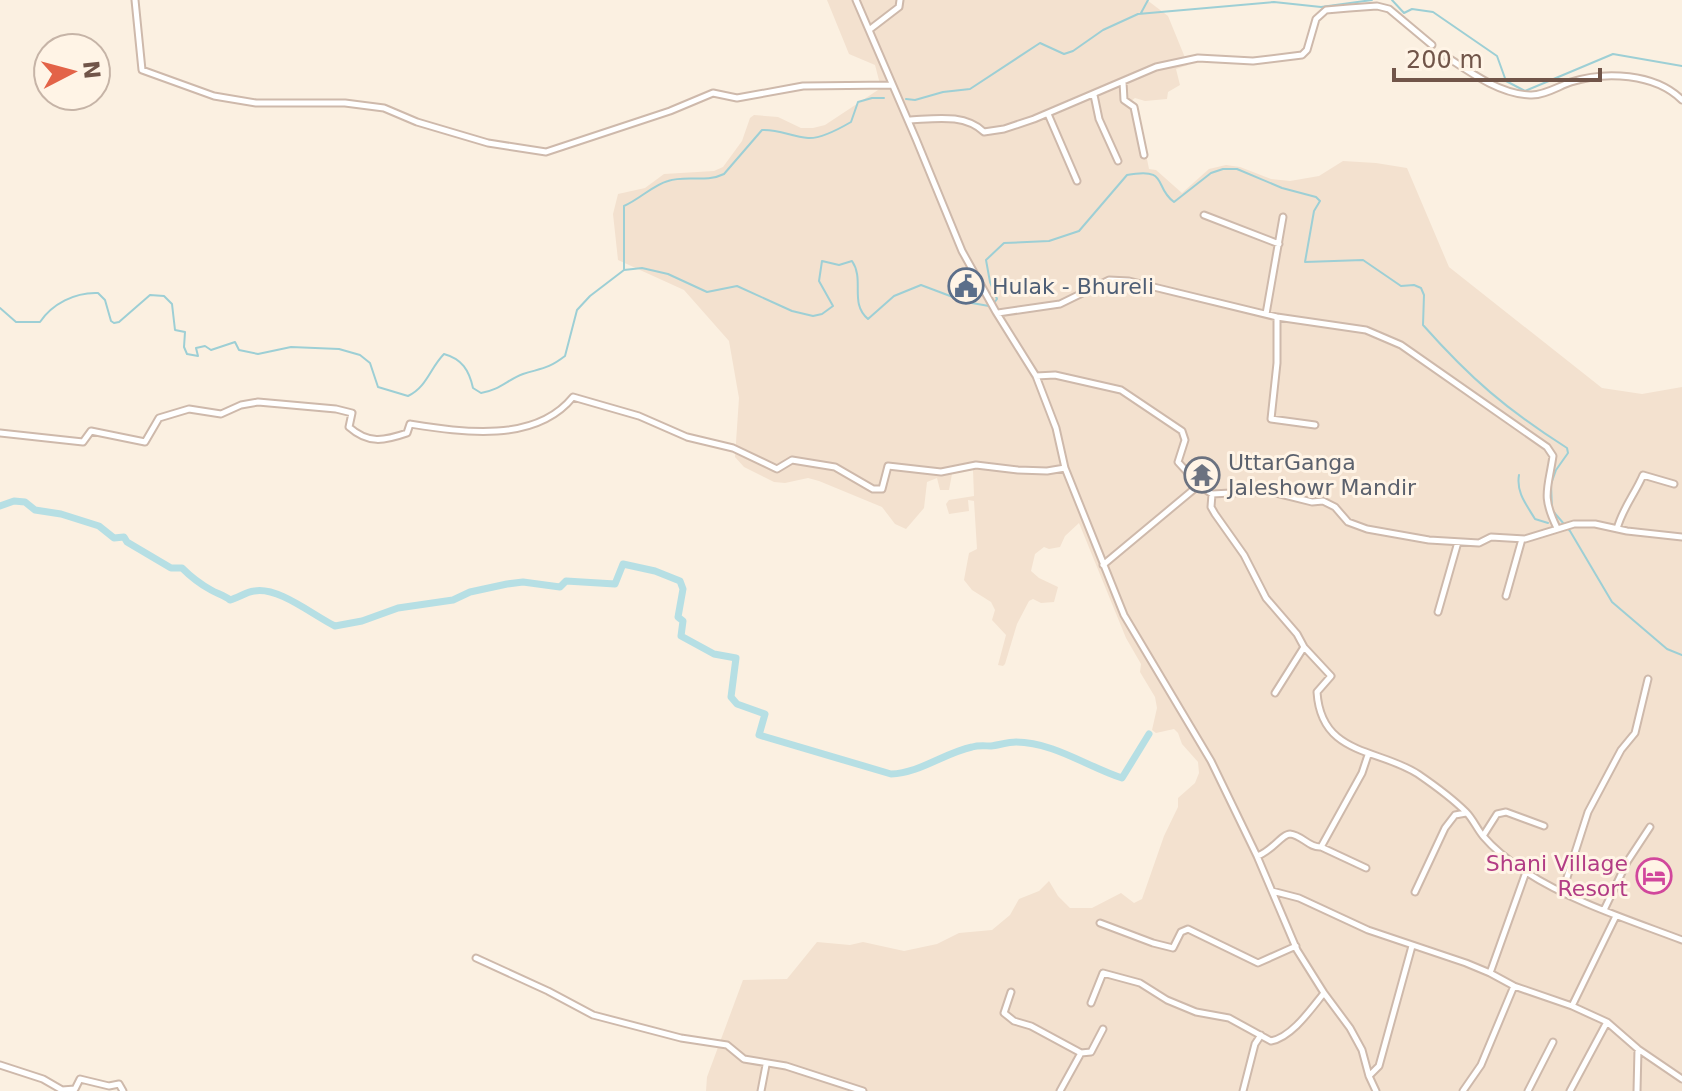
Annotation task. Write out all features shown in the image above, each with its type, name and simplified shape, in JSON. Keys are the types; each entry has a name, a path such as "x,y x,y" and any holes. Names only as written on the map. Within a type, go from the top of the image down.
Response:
{"street":[{"path":"135,0 142,70 214,96 256,103 345,103 384,108 417,122 488,143 546,152 670,111 713,93 737,98 803,86 892,85"},
{"path":"856,0 962,251 1036,376 1056,428 1065,468 1124,615 1211,761 1296,946 1324,993 1350,1028 1362,1050 1376,1091"},
{"path":"869,30 899,7 900,0"},
{"path":"908,120 954,119 974,123 984,132 1004,129 1048,114 1156,67 1198,58 1253,61 1302,55 1307,50 1316,19 1326,10 1377,6 1389,9 1432,45"},
{"path":"1447,57 1473,74 1511,92 1533,96 1585,78 1621,75 1640,79 1676,94 1682,100"},
{"path":"1123,82 1124,100 1134,107 1144,155"},
{"path":"1094,95 1099,119 1118,161"},
{"path":"1048,114 1077,181"},
{"path":"1204,215 1279,244"},
{"path":"1266,314 1283,217"},
{"path":"996,313 1060,304 1109,280 1129,281 1277,317 1366,330 1401,345 1547,447 1553,456 1545,492 1548,510 1560,528"},
{"path":"1277,317 1277,363 1271,419 1315,425"},
{"path":"1036,376 1055,375 1121,390 1182,431 1185,440 1178,462 1212,494 1268,491 1312,502 1323,501 1335,507 1348,522 1367,529 1429,540 1479,543 1491,537 1522,539 1574,524 1682,537"},
{"path":"0,433 83,442 91,431 145,442 159,418 189,409 221,414 258,402 352,413 349,427 359,436 377,441 407,433 410,424 464,433 512,430 564,407 573,397 639,416 687,437 733,448 777,469 792,460 835,467 873,489 882,489 888,466 941,472 976,465 1047,471 1065,468"},
{"path":"1617,529 1621,512 1643,475 1674,484"},
{"path":"1103,565 1199,485"},
{"path":"1212,494 1211,507 1244,555 1266,598 1331,676 1317,692 1318,711 1341,739 1368,755 1387,758 1417,773 1467,813 1483,836 1526,872 1616,916 1682,940"},
{"path":"1506,596 1522,539"},
{"path":"1438,612 1458,542"},
{"path":"1275,693 1304,647"},
{"path":"1563,890 1588,812 1621,750 1635,733 1648,679"},
{"path":"1321,847 1362,773 1368,755"},
{"path":"1483,836 1497,814 1506,812 1544,826"},
{"path":"1415,892 1445,828 1455,815 1467,813"},
{"path":"1604,910 1627,862 1650,827"},
{"path":"1257,856 1267,854 1286,835 1291,834 1315,848 1321,847 1366,868"},
{"path":"1490,973 1526,872"},
{"path":"1271,891 1299,898 1368,930 1490,973 1514,986 1607,1022 1638,1049 1682,1079"},
{"path":"1572,1006 1616,916"},
{"path":"1100,923 1173,948 1181,932 1188,929 1258,963 1296,946"},
{"path":"1369,1076 1379,1066 1412,946"},
{"path":"476,958 593,1015 681,1038 727,1045 744,1059 786,1066 863,1091"},
{"path":"1091,1003 1103,973 1140,983 1167,1000 1196,1012 1229,1018 1271,1041 1279,1040 1300,1021 1324,993"},
{"path":"1463,1091 1481,1065 1514,986"},
{"path":"1011,992 1004,1013 1014,1021 1031,1026 1081,1053 1091,1052 1103,1029"},
{"path":"1570,1091 1607,1022"},
{"path":"1243,1091 1255,1044 1261,1035"},
{"path":"1528,1091 1553,1042"},
{"path":"1637,1091 1638,1049"},
{"path":"1060,1091 1081,1053"},
{"path":"0,1065 43,1079 62,1090 75,1089 80,1079 109,1086 119,1084 123,1091"},
{"path":"761,1091 766,1065"}],"shaded area":[{"path":"827,0 1147,0 1168,16 1188,65 1176,69 1180,85 1168,92 1167,99 1145,101 1135,98 1131,101 1136,105 1149,169 1156,170 1182,193 1209,169 1226,165 1271,179 1290,181 1319,176 1343,161 1407,168 1449,267 1602,388 1642,394 1682,387 1682,1091 706,1091 707,1077 743,980 787,979 817,942 850,945 863,942 904,951 937,944 959,933 992,930 1010,915 1019,899 1039,891 1049,881 1070,908 1092,908 1121,893 1134,903 1142,899 1164,836 1178,807 1178,798 1195,783 1199,773 1198,762 1174,729 1156,733 1152,730 1157,708 1155,697 1140,672 1141,664 1126,638 1079,523 1065,536 1060,547 1044,547 1035,554 1031,571 1058,587 1054,602 1029,601 1017,624 1005,664 998,665 1006,635 992,620 995,610 991,602 972,590 964,580 969,553 977,549 974,501 968,500 969,511 949,514 946,504 949,500 974,496 973,470 952,474 949,490 940,490 937,478 927,482 924,508 906,529 895,524 882,507 819,481 808,478 774,482 744,467 735,457 739,398 729,341 684,290 618,260 613,214 618,194 645,188 664,174 714,171 723,167 742,141 754,115 778,117 801,128 813,128 825,125 881,88 875,65 849,54"}],"waterway":[{"path":"1141,13 1148,0"},
{"path":"906,99 970,89 1040,43 1064,54 1103,30 1138,14 1274,2 1321,7 1372,0"},
{"path":"1392,0 1404,13 1412,9 1433,12 1497,56 1506,81 1525,91 1613,54 1682,66"},
{"path":"624,269 624,206 668,181 724,174 762,130 819,137 851,122 858,102 884,98"},
{"path":"994,303 997,299 986,260 1004,243 1049,241 1079,231 1127,175 1141,173 1155,176 1174,202 1211,173 1223,169 1237,169 1282,188 1316,197 1320,201 1314,211 1305,262 1363,260 1401,286 1421,288 1424,295 1423,325 1440,344 1507,406 1567,448 1568,453 1551,484 1552,510 1570,531 1612,602 1667,649 1682,655"},
{"path":"0,308 16,322 40,322 65,300 98,293 105,300 114,323 150,295 164,296 172,304 175,330 185,332 187,354 198,356 196,348 205,346 211,350 235,342 239,350 258,354 291,347 339,349 360,355 370,363 378,387 408,396 420,388 444,354 464,366 473,388 481,393 554,363 565,356 577,310 624,270 642,268 668,274 707,292 737,286 792,311 813,316 833,306 819,281 822,261 839,265 852,261 856,268 859,306 868,319 894,296 921,285 966,302 989,306"},
{"path":"1519,475 1520,492 1528,508 1535,519 1548,523"},
{"path":"0,506 14,501 25,502 35,510 61,514 99,526 114,538 124,537 127,542 171,568 182,568 203,585 230,600 254,591 274,593 335,626 362,621 398,608 453,600 470,592 507,584 523,582 560,587 566,581 615,584 623,564 655,571 680,581 683,589 678,617 683,621 681,636 714,654 736,658 731,697 737,704 765,714 759,735 891,774 912,770 972,747 1016,742 1057,750 1122,778 1149,734"}],"place":[{"name":"Hulak - Bhureli","path":"966,286"},
{"name":"UttarGanga Jaleshowr Mandir","path":"1202,475"},
{"name":"Shani Village Resort","path":"1654,876"}]}
